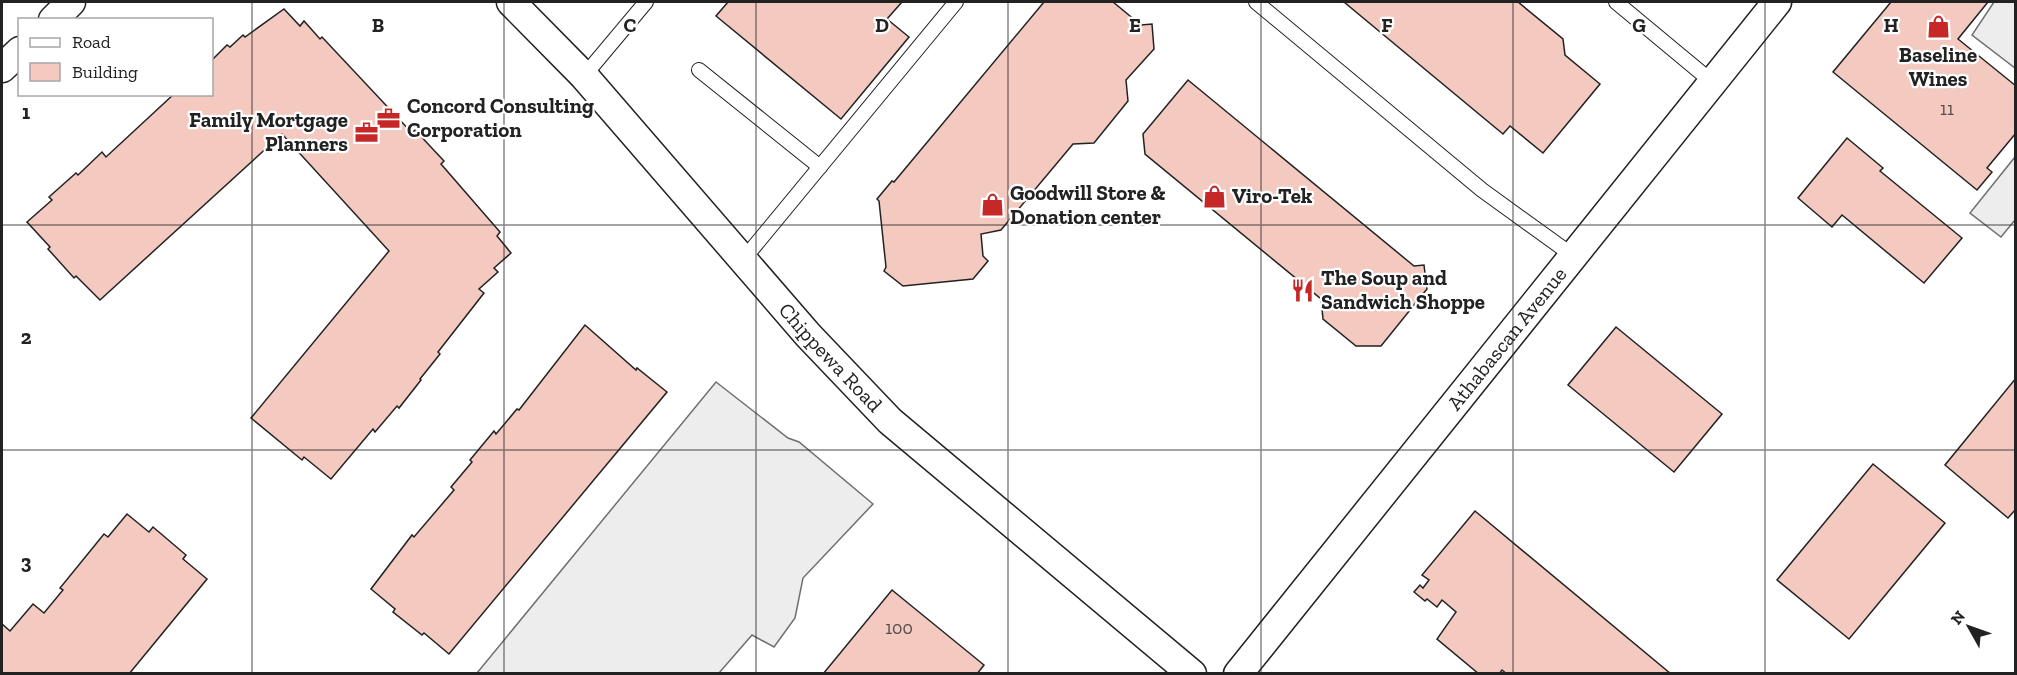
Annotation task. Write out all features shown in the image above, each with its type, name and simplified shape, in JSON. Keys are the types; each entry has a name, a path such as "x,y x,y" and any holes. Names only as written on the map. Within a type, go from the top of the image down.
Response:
{"street":[{"path":"55,18 72,2"},
{"name":"Chippewa Road","path":"511,2 584,76 743,260 845,375 890,421 1192,674"},
{"name":"Athabascan Avenue","path":"1238,674 1711,81 1777,2"},
{"path":"2,68 18,53"}],"lane":[{"path":"584,76 646,2"},
{"path":"743,260 956,2"},
{"path":"1256,2 1482,190 1572,255"},
{"path":"1616,2 1711,81"},
{"path":"699,70 820,167"}],"shaded area":[{"path":"1994,2 2015,2 2015,68 1972,35"},
{"path":"2015,157 2015,220 2001,237 1970,213"},
{"path":"716,382 788,438 799,442 873,504 803,578 795,618 774,647 752,635 719,673 477,673"}],"building":[{"path":"728,2 902,2 887,19 909,37 841,119 716,16"},
{"path":"1044,2 1113,2 1141,25 1152,24 1154,49 1126,80 1128,101 1094,143 1073,144 1001,230 981,234 983,256 988,261 973,279 903,286 884,271 886,267 877,199 892,181 894,182"},
{"path":"1344,2 1518,2 1563,39 1565,55 1600,84 1543,153 1510,126 1503,134"},
{"path":"1891,2 1988,2 1958,39 2016,86 2016,133 1987,168 1992,172 1977,190 1833,72"},
{"path":"284,9 300,26 304,21 320,39 322,37 412,133 415,130 444,161 441,164 500,232 497,236 511,253 494,268 498,272 479,289 484,293 438,352 440,354 399,408 397,406 375,432 373,429 331,479 304,457 302,460 251,418 389,251 282,134 100,300 76,276 74,278 27,222 52,200 49,197 76,173 78,175 102,152 106,157 172,96 213,96 213,59 227,45 230,47 243,35 245,37"},
{"path":"1188,80 1414,266 1424,265 1427,289 1381,346 1356,346 1323,319 1321,299 1145,154 1143,134"},
{"path":"1847,138 1883,168 1880,171 1962,238 1924,283 1842,215 1832,227 1798,198"},
{"path":"585,325 636,370 637,368 667,392 449,654 424,633 422,635 393,612 395,609 371,589 412,535 414,537 454,490 451,487 472,462 470,460 494,431 496,434 517,409 519,410"},
{"path":"1616,327 1722,414 1674,472 1568,385"},
{"path":"2016,378 2016,509 2008,518 1945,465"},
{"path":"1873,464 1945,523 1849,639 1777,580"},
{"path":"1475,511 1671,674 1507,674 1502,670 1499,674 1479,674 1437,639 1456,612 1442,600 1437,607 1414,592 1420,585 1423,588 1429,580 1422,575"},
{"path":"127,514 149,532 153,527 186,555 183,559 207,579 129,674 2,674 2,624 10,631 33,604 44,613 63,590 60,588 104,534 108,537"},
{"path":"892,590 984,665 977,674 823,674"}],"place":[{"name":"Baseline Wines","path":"1938,27"},
{"name":"Concord Consulting Corporation","path":"389,118"},
{"name":"Family Mortgage Planners","path":"366,132"},
{"name":"Viro-Tek","path":"1214,196"},
{"name":"Goodwill Store & Donation center","path":"992,205"},
{"name":"The Soup and Sandwich Shoppe","path":"1303,290"}]}
